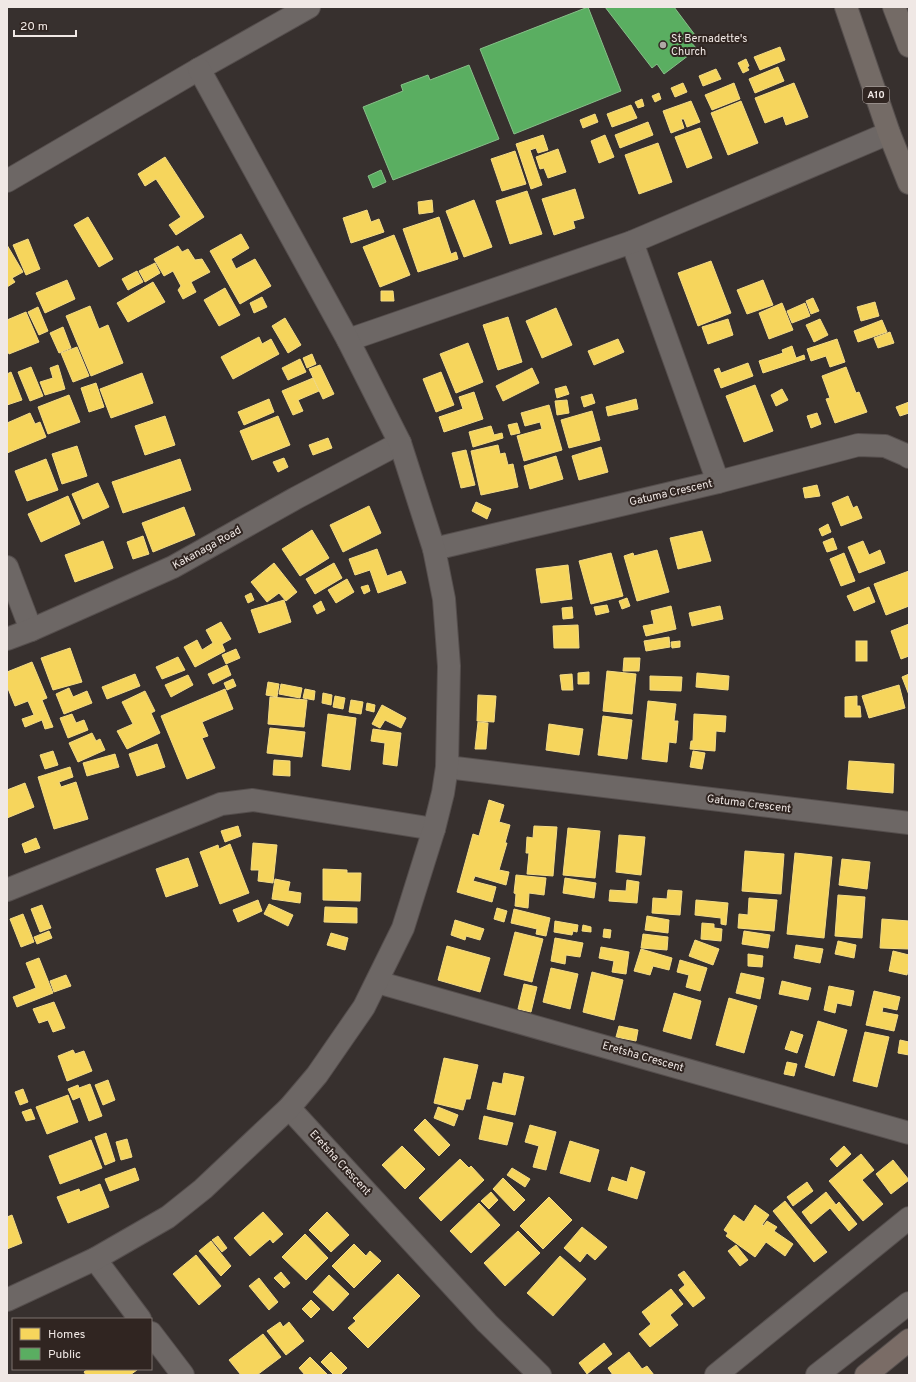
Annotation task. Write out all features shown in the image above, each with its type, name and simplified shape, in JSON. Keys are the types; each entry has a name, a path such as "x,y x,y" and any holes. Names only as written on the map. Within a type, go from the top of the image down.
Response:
{"highway":[{"path":"866,1375 909,1340"}],"main road":[{"name":"A10","path":"846,7 889,133 909,183"},
{"path":"894,7 909,46"}],"street":[{"path":"7,181 309,7"},
{"path":"7,1300 95,1259 168,1217 203,1189 289,1108 317,1075 364,1007 377,982 403,928 434,829 443,793 446,767 448,666 444,599 434,549 400,443 348,340 199,69"},
{"path":"348,340 632,242 889,133"},
{"path":"632,242 718,482"},
{"name":"Kakanaga Road","path":"7,639 32,630 172,567 296,498 400,443"},
{"name":"Gatuma Crescent","path":"434,549 718,482 858,445 885,446 908,456"},
{"path":"7,567 32,630"},
{"name":"Gatuma Crescent","path":"446,767 909,823"},
{"path":"7,890 221,804 253,800 434,829"},
{"name":"Eretsha Crescent","path":"377,982 909,1132"},
{"name":"Eretsha Crescent","path":"289,1108 487,1323 540,1375"},
{"path":"716,1375 909,1218"},
{"path":"95,1259 139,1318"},
{"path":"818,1375 909,1303"},
{"path":"152,1334 183,1375"}],"building: Homes":[{"path":"780,47 785,60 760,70 754,57"},
{"path":"746,59 749,70 743,73 738,63"},
{"path":"778,67 784,81 755,93 749,79"},
{"path":"716,69 721,79 703,86 699,76"},
{"path":"683,83 687,92 675,97 671,88"},
{"path":"734,83 740,99 712,110 705,95"},
{"path":"794,83 808,117 786,125 783,116 765,123 755,98"},
{"path":"659,93 661,99 655,102 652,96"},
{"path":"642,99 644,106 638,108 635,102"},
{"path":"691,101 700,122 687,127 684,119 681,119 684,128 671,133 663,111"},
{"path":"741,101 758,143 728,155 711,113"},
{"path":"631,105 637,118 612,127 607,114"},
{"path":"595,114 598,122 583,128 580,120"},
{"path":"648,122 653,135 620,148 615,135"},
{"path":"700,128 712,158 687,168 675,137"},
{"path":"543,135 548,150 538,153 536,148 530,150 542,185 531,189 516,144"},
{"path":"605,135 614,157 599,163 591,141"},
{"path":"658,143 672,182 639,194 625,155"},
{"path":"558,149 566,172 548,178 544,168 540,169 536,157"},
{"path":"515,151 526,184 502,191 491,159"},
{"path":"165,157 204,217 176,235 169,225 181,217 156,179 145,186 138,174"},
{"path":"575,189 584,218 573,221 575,228 554,235 542,199"},
{"path":"527,191 542,234 510,244 496,201"},
{"path":"432,200 433,212 419,214 418,202"},
{"path":"474,200 492,247 464,257 446,211"},
{"path":"367,210 371,222 379,219 384,232 351,243 343,218"},
{"path":"88,217 113,259 99,267 74,225"},
{"path":"439,217 451,254 456,252 458,259 418,272 403,229"},
{"path":"241,234 249,248 231,259 236,269 255,259 271,286 240,304 210,251"},
{"path":"394,235 410,275 380,287 363,247"},
{"path":"28,239 40,269 26,275 13,245"},
{"path":"7,245 23,272 12,278 15,282 7,287"},
{"path":"178,246 182,252 188,249 195,260 202,259 210,272 191,282 196,292 183,299 178,290 181,286 173,271 164,276 154,259"},
{"path":"711,261 731,313 698,326 678,273"},
{"path":"155,263 160,273 145,282 139,271"},
{"path":"137,271 143,282 128,290 122,279"},
{"path":"67,280 75,299 45,313 36,293"},
{"path":"763,280 773,305 747,314 737,290"},
{"path":"153,282 165,302 128,322 117,303"},
{"path":"225,288 240,315 219,326 204,300"},
{"path":"381,291 393,291 394,301 381,301"},
{"path":"262,297 267,307 254,313 250,303"},
{"path":"813,298 819,311 811,314 806,301"},
{"path":"875,302 879,316 861,321 857,307"},
{"path":"782,303 793,330 769,339 759,313"},
{"path":"805,303 810,316 792,323 787,311"},
{"path":"90,306 99,329 108,325 123,363 91,376 66,316"},
{"path":"38,307 48,331 39,335 28,312"},
{"path":"556,308 572,345 542,358 526,321"},
{"path":"26,312 39,342 9,354 7,349 7,320"},
{"path":"508,317 522,362 498,370 483,325"},
{"path":"285,318 301,345 288,353 272,326"},
{"path":"728,319 733,335 708,344 702,327"},
{"path":"820,319 828,335 814,342 806,325"},
{"path":"882,320 887,332 858,342 854,331"},
{"path":"63,327 71,348 59,353 50,333"},
{"path":"890,332 894,343 878,348 874,338"},
{"path":"259,337 262,344 271,339 279,354 233,379 221,357"},
{"path":"618,339 624,352 594,365 588,351"},
{"path":"837,339 845,362 830,367 826,356 811,361 807,349"},
{"path":"468,343 483,382 456,393 440,354"},
{"path":"792,346 796,358 804,355 805,359 763,373 759,361 783,353 782,350"},
{"path":"77,347 89,376 73,382 61,353"},
{"path":"312,354 316,364 307,368 303,358"},
{"path":"300,359 306,372 288,380 282,368"},
{"path":"748,363 753,376 721,388 714,370 719,368 721,373"},
{"path":"58,365 65,389 45,395 40,382 53,378 50,368"},
{"path":"320,365 334,394 323,399 309,369"},
{"path":"31,367 43,396 30,401 18,372"},
{"path":"846,367 856,393 859,392 867,412 835,423 826,399 830,398 822,376"},
{"path":"532,368 539,383 503,401 496,386"},
{"path":"11,372 22,400 7,405 7,374"},
{"path":"441,372 454,405 436,412 423,379"},
{"path":"142,373 153,403 111,418 100,389"},
{"path":"313,378 319,391 298,400 303,411 293,415 282,391"},
{"path":"96,383 104,407 89,412 81,388"},
{"path":"755,385 773,431 744,442 726,396"},
{"path":"566,386 569,394 557,398 555,389"},
{"path":"782,389 788,400 776,406 771,395"},
{"path":"474,392 483,419 444,432 439,417 463,409 459,397"},
{"path":"592,394 595,403 584,407 581,397"},
{"path":"69,395 80,422 48,434 38,407"},
{"path":"269,399 274,412 244,425 238,412"},
{"path":"636,399 638,409 608,416 606,407"},
{"path":"567,400 569,413 557,415 555,401"},
{"path":"909,402 909,413 900,416 896,407"},
{"path":"549,405 562,450 524,461 517,436 542,429 540,422 525,426 521,413"},
{"path":"592,411 600,440 569,448 561,420"},
{"path":"30,413 35,424 40,422 46,437 7,453 7,423"},
{"path":"817,413 821,424 811,428 807,416"},
{"path":"165,416 175,445 145,455 135,426"},
{"path":"278,416 290,445 252,460 240,431"},
{"path":"517,423 520,433 511,435 508,425"},
{"path":"491,426 494,435 502,433 503,438 473,447 469,432"},
{"path":"328,438 332,448 313,455 309,445"},
{"path":"498,445 500,454 505,453 508,465 513,464 518,487 481,495 471,451"},
{"path":"77,446 87,476 62,484 52,454"},
{"path":"601,447 608,472 579,480 572,456"},
{"path":"466,450 475,485 461,488 452,453"},
{"path":"556,456 563,479 530,489 524,466"},
{"path":"284,458 288,467 278,472 273,462"},
{"path":"46,459 58,490 27,501 15,471"},
{"path":"180,459 191,490 123,513 112,482"},
{"path":"98,483 109,507 83,519 72,494"},
{"path":"817,485 820,496 805,498 803,488"},
{"path":"68,496 80,524 41,542 28,514"},
{"path":"848,496 853,508 857,506 862,518 841,526 832,503"},
{"path":"476,502 491,509 487,519 472,511"},
{"path":"369,506 381,533 343,552 330,525"},
{"path":"184,507 195,535 153,552 142,523"},
{"path":"828,524 831,532 822,536 819,529"},
{"path":"312,530 329,558 300,576 282,549"},
{"path":"702,531 711,561 678,569 670,538"},
{"path":"143,536 149,554 133,559 127,542"},
{"path":"833,538 837,549 827,552 823,542"},
{"path":"103,541 113,568 75,582 65,555"},
{"path":"863,541 869,555 880,550 885,563 859,573 848,547"},
{"path":"377,549 387,576 401,571 406,583 378,593 370,570 355,575 349,559"},
{"path":"657,550 669,592 637,601 624,556 633,553 634,556"},
{"path":"611,553 623,596 591,604 579,561"},
{"path":"844,553 855,581 841,586 830,559"},
{"path":"274,563 297,592 286,601 279,593 267,602 251,582"},
{"path":"334,563 342,578 315,594 306,579"},
{"path":"568,565 572,599 541,603 536,569"},
{"path":"909,571 909,606 886,615 874,584"},
{"path":"347,579 354,592 336,603 328,590"},
{"path":"368,585 370,591 364,594 361,587"},
{"path":"869,587 875,602 854,611 847,596"},
{"path":"251,593 254,600 248,603 245,596"},
{"path":"627,598 630,606 622,609 619,601"},
{"path":"284,600 291,622 259,633 251,610"},
{"path":"321,601 325,610 317,614 313,606"},
{"path":"607,605 609,612 596,615 594,607"},
{"path":"671,606 676,629 646,636 643,626 654,624 651,611"},
{"path":"720,606 723,619 692,626 689,613"},
{"path":"572,607 573,618 563,619 562,608"},
{"path":"221,622 231,639 222,644 225,651 195,667 184,647 197,640 202,650 213,643 206,630"},
{"path":"909,624 909,656 901,659 891,631"},
{"path":"578,625 579,648 554,648 553,626"},
{"path":"669,637 670,647 646,651 644,641"},
{"path":"680,641 680,647 672,648 671,642"},
{"path":"856,641 867,641 867,661 856,661"},
{"path":"70,648 82,682 53,690 41,658"},
{"path":"236,649 240,658 226,664 222,655"},
{"path":"178,657 185,670 162,679 156,667"},
{"path":"624,658 640,658 639,671 623,671"},
{"path":"32,662 47,698 42,700 53,727 45,729 42,720 25,727 22,719 34,715 28,701 15,706 7,686 7,672"},
{"path":"227,665 231,675 213,684 208,674"},
{"path":"607,671 636,674 632,714 603,711"},
{"path":"589,672 589,684 578,684 578,673"},
{"path":"697,673 729,676 728,690 696,687"},
{"path":"135,674 140,686 107,699 102,687"},
{"path":"572,674 573,690 562,690 560,675"},
{"path":"909,674 909,695 902,677"},
{"path":"188,675 193,685 171,697 165,685"},
{"path":"650,676 682,677 681,691 650,690"},
{"path":"233,679 236,686 227,690 224,683"},
{"path":"268,682 279,684 277,697 266,695"},
{"path":"281,684 302,688 300,698 279,694"},
{"path":"899,685 905,708 869,718 862,696"},
{"path":"69,688 73,697 87,691 92,703 64,714 56,694"},
{"path":"225,689 233,709 202,722 208,736 202,738 215,768 187,779 161,716"},
{"path":"305,689 315,691 314,700 303,698"},
{"path":"145,691 155,711 151,713 160,733 127,749 117,731 133,724 122,702"},
{"path":"323,693 332,695 331,705 322,703"},
{"path":"478,695 496,696 494,722 477,721"},
{"path":"335,696 345,698 343,709 333,707"},
{"path":"857,696 857,706 860,706 861,717 845,717 845,697"},
{"path":"270,697 307,700 304,727 268,724"},
{"path":"351,700 363,702 361,714 349,712"},
{"path":"648,701 676,704 674,721 678,721 676,743 669,742 667,762 642,759"},
{"path":"367,703 375,705 374,712 366,710"},
{"path":"382,705 406,718 401,728 385,720 380,728 372,724"},
{"path":"72,714 76,723 84,720 88,730 68,738 60,718"},
{"path":"328,714 356,718 350,770 322,766"},
{"path":"694,714 726,716 725,732 716,731 715,751 690,749 691,741 693,741"},
{"path":"603,716 632,720 627,759 598,755"},
{"path":"478,722 488,723 486,749 475,749"},
{"path":"549,724 583,729 579,755 546,750"},
{"path":"270,728 305,732 302,757 267,753"},
{"path":"373,729 401,733 397,766 383,764 385,743 371,741"},
{"path":"92,733 96,741 100,739 105,750 78,762 69,743"},
{"path":"157,744 165,767 137,776 129,754"},
{"path":"53,751 58,765 45,769 40,755"},
{"path":"693,751 705,753 702,769 690,767"},
{"path":"115,754 119,767 87,776 83,763"},
{"path":"274,760 290,761 290,776 273,775"},
{"path":"849,761 894,764 893,793 847,789"},
{"path":"70,767 73,777 59,782 61,787 76,782 88,819 54,829 38,777"},
{"path":"25,783 34,807 7,818 7,790"},
{"path":"489,800 504,805 499,822 510,825 505,843 507,843 499,870 509,872 506,885 475,876 473,881 496,887 492,902 457,892 473,834 479,836"},
{"path":"238,826 241,836 225,842 221,831"},
{"path":"534,826 557,827 553,876 527,874 529,853 526,853 527,837 533,838"},
{"path":"568,828 600,831 595,878 563,875"},
{"path":"619,835 645,837 641,875 616,872"},
{"path":"36,838 40,848 25,853 22,844"},
{"path":"253,843 277,845 273,883 258,881 259,870 251,870"},
{"path":"230,844 249,893 220,904 200,852 218,845 219,849"},
{"path":"745,851 784,854 781,894 742,891"},
{"path":"795,853 832,857 824,938 787,934"},
{"path":"188,858 198,886 166,897 156,869"},
{"path":"842,859 870,862 867,889 839,885"},
{"path":"323,869 347,870 347,873 361,873 360,901 323,900"},
{"path":"516,875 546,878 544,895 529,893 528,908 515,906 516,894 514,893"},
{"path":"565,878 596,883 594,898 563,893"},
{"path":"275,879 290,882 288,891 301,893 300,903 272,899"},
{"path":"627,880 639,882 637,903 609,901 610,890 626,891"},
{"path":"668,890 682,891 680,915 652,913 653,898 667,899"},
{"path":"838,895 865,897 862,938 835,936"},
{"path":"749,898 777,900 774,931 738,928 739,914 748,915"},
{"path":"258,900 262,911 238,922 233,910"},
{"path":"696,900 728,903 726,925 721,924 721,918 695,915"},
{"path":"269,904 293,915 288,926 264,914"},
{"path":"42,905 51,928 40,932 31,909"},
{"path":"325,907 357,908 357,923 324,922"},
{"path":"497,908 507,911 504,922 494,919"},
{"path":"514,909 550,918 546,936 536,934 537,929 511,923"},
{"path":"23,914 34,942 21,947 10,919"},
{"path":"647,916 669,920 668,933 645,930"},
{"path":"882,919 909,921 909,949 880,948"},
{"path":"455,920 484,929 480,940 466,936 465,940 451,935"},
{"path":"555,921 578,925 577,932 573,931 572,935 554,932"},
{"path":"702,923 714,924 714,928 722,929 721,941 701,939"},
{"path":"583,925 591,927 591,932 582,931"},
{"path":"604,929 611,930 610,938 603,937"},
{"path":"49,931 52,938 37,944 34,937"},
{"path":"744,931 770,935 768,948 742,944"},
{"path":"515,932 543,939 532,982 504,975"},
{"path":"331,933 348,938 345,950 327,945"},
{"path":"643,934 668,937 667,950 641,948"},
{"path":"555,938 583,943 580,957 566,955 565,964 551,961"},
{"path":"695,940 719,949 713,965 689,956"},
{"path":"838,941 856,945 854,958 835,954"},
{"path":"796,945 823,949 820,963 794,958"},
{"path":"447,946 490,958 480,992 438,980"},
{"path":"601,947 629,952 626,974 612,972 614,961 599,958"},
{"path":"641,949 672,958 669,970 653,966 650,975 634,971"},
{"path":"893,951 909,955 907,975 889,971"},
{"path":"748,954 763,956 762,967 748,966"},
{"path":"39,958 53,993 17,1007 13,997 36,988 26,963"},
{"path":"680,960 707,968 700,991 686,987 689,975 677,972"},
{"path":"551,968 578,974 570,1009 543,1002"},
{"path":"592,972 623,980 614,1020 583,1012"},
{"path":"741,973 764,978 760,999 736,993"},
{"path":"66,975 71,986 54,992 50,981"},
{"path":"782,981 811,988 808,1000 779,994"},
{"path":"524,984 537,987 531,1012 518,1009"},
{"path":"829,986 854,991 851,1006 837,1003 835,1013 824,1010"},
{"path":"874,991 900,997 897,1010 883,1007 882,1012 898,1015 894,1031 866,1025"},
{"path":"674,993 701,1001 691,1039 663,1031"},
{"path":"729,998 757,1006 744,1053 716,1045"},
{"path":"54,1002 65,1028 53,1032 48,1020 39,1023 33,1009"},
{"path":"818,1021 847,1030 834,1076 805,1067"},
{"path":"619,1026 638,1030 636,1041 616,1037"},
{"path":"791,1031 803,1035 797,1053 785,1049"},
{"path":"865,1032 889,1037 877,1087 853,1081"},
{"path":"900,1040 909,1042 909,1055 898,1053"},
{"path":"73,1050 75,1054 84,1051 92,1071 67,1081 58,1056"},
{"path":"444,1058 478,1065 470,1099 466,1099 463,1110 434,1103"},
{"path":"787,1062 797,1064 794,1076 784,1074"},
{"path":"504,1073 524,1077 515,1115 487,1109 493,1082 502,1084"},
{"path":"108,1080 115,1100 103,1105 95,1085"},
{"path":"90,1084 102,1116 89,1121 80,1097 73,1100 68,1089 78,1085 79,1088"},
{"path":"23,1089 28,1102 20,1105 15,1092"},
{"path":"68,1095 78,1122 47,1134 36,1107"},
{"path":"438,1107 458,1115 454,1126 434,1118"},
{"path":"31,1109 35,1119 26,1121 22,1112"},
{"path":"484,1116 513,1123 507,1145 479,1139"},
{"path":"425,1119 450,1145 439,1156 414,1130"},
{"path":"530,1125 556,1132 546,1170 533,1167 539,1146 525,1142"},
{"path":"106,1133 115,1161 105,1165 95,1137"},
{"path":"127,1139 132,1157 121,1160 116,1142"},
{"path":"91,1140 102,1168 60,1184 49,1156"},
{"path":"570,1141 599,1150 590,1182 560,1173"},
{"path":"402,1146 425,1169 405,1189 382,1165"},
{"path":"844,1146 851,1154 837,1167 830,1159"},
{"path":"861,1154 874,1170 862,1180 883,1204 863,1221 829,1181"},
{"path":"460,1159 469,1168 471,1166 484,1180 441,1221 419,1198"},
{"path":"893,1160 909,1180 891,1194 876,1174"},
{"path":"631,1167 645,1172 637,1199 608,1190 612,1177 627,1182"},
{"path":"135,1168 139,1180 110,1191 105,1179"},
{"path":"512,1168 530,1179 525,1187 507,1175"},
{"path":"503,1178 525,1200 514,1211 493,1189"},
{"path":"807,1182 813,1191 793,1206 787,1197"},
{"path":"100,1184 109,1207 68,1223 57,1197 79,1189 80,1192"},
{"path":"491,1192 498,1200 489,1209 481,1201"},
{"path":"826,1192 836,1205 839,1202 857,1224 849,1231 830,1208 811,1224 802,1212"},
{"path":"549,1197 572,1220 543,1249 520,1226"},
{"path":"785,1201 827,1252 814,1262 773,1211"},
{"path":"479,1203 500,1225 471,1253 450,1231"},
{"path":"755,1205 769,1215 762,1225 763,1226 767,1221 777,1227 774,1231 793,1244 785,1256 766,1242 755,1257 726,1236 728,1233 724,1230 734,1215 744,1222"},
{"path":"263,1212 283,1234 273,1243 270,1239 250,1256 234,1238"},
{"path":"327,1212 349,1235 331,1252 309,1230"},
{"path":"12,1215 22,1243 7,1249 7,1217"},
{"path":"582,1227 607,1247 595,1260 587,1253 580,1262 564,1248"},
{"path":"518,1231 540,1253 505,1286 484,1263"},
{"path":"305,1234 328,1258 306,1280 282,1257"},
{"path":"218,1236 227,1248 222,1252 212,1240"},
{"path":"211,1241 231,1266 221,1276 199,1251"},
{"path":"354,1244 366,1256 370,1251 381,1261 354,1288 332,1266"},
{"path":"736,1245 748,1260 740,1266 728,1251"},
{"path":"196,1255 221,1286 199,1305 173,1274"},
{"path":"560,1256 586,1279 553,1316 527,1293"},
{"path":"684,1271 705,1298 693,1307 679,1290 685,1285 678,1275"},
{"path":"281,1272 290,1283 284,1288 274,1278"},
{"path":"398,1274 420,1296 368,1348 348,1328 356,1321 353,1318"},
{"path":"329,1275 349,1294 333,1311 313,1292"},
{"path":"259,1278 278,1302 269,1310 249,1286"},
{"path":"671,1289 683,1304 670,1315 678,1325 650,1347 639,1334 651,1324 642,1312"},
{"path":"311,1300 320,1309 311,1318 302,1309"},
{"path":"280,1322 283,1327 289,1322 304,1341 286,1355 267,1331"},
{"path":"263,1334 281,1357 257,1375 241,1375 229,1360"},
{"path":"604,1343 612,1354 587,1374 579,1363"},
{"path":"331,1352 347,1368 340,1375 334,1375 321,1362"},
{"path":"629,1352 642,1369 647,1366 654,1375 613,1375 608,1368"},
{"path":"310,1357 328,1375 305,1375 299,1368"},
{"path":"87,1370 137,1370 130,1375 86,1375 84,1372"}],"building: Public":[{"path":"588,7 621,91 514,134 480,49"},
{"name":"St Bernadette's Church","path":"605,7 674,7 695,35 689,40 697,49 664,74 657,64 652,68"},
{"path":"469,65 499,139 393,180 363,107 403,91 401,85 428,75 430,80"},
{"path":"381,170 386,182 373,188 368,176"}],"place":[{"name":"St Bernadette's Church","path":"663,45"}]}
